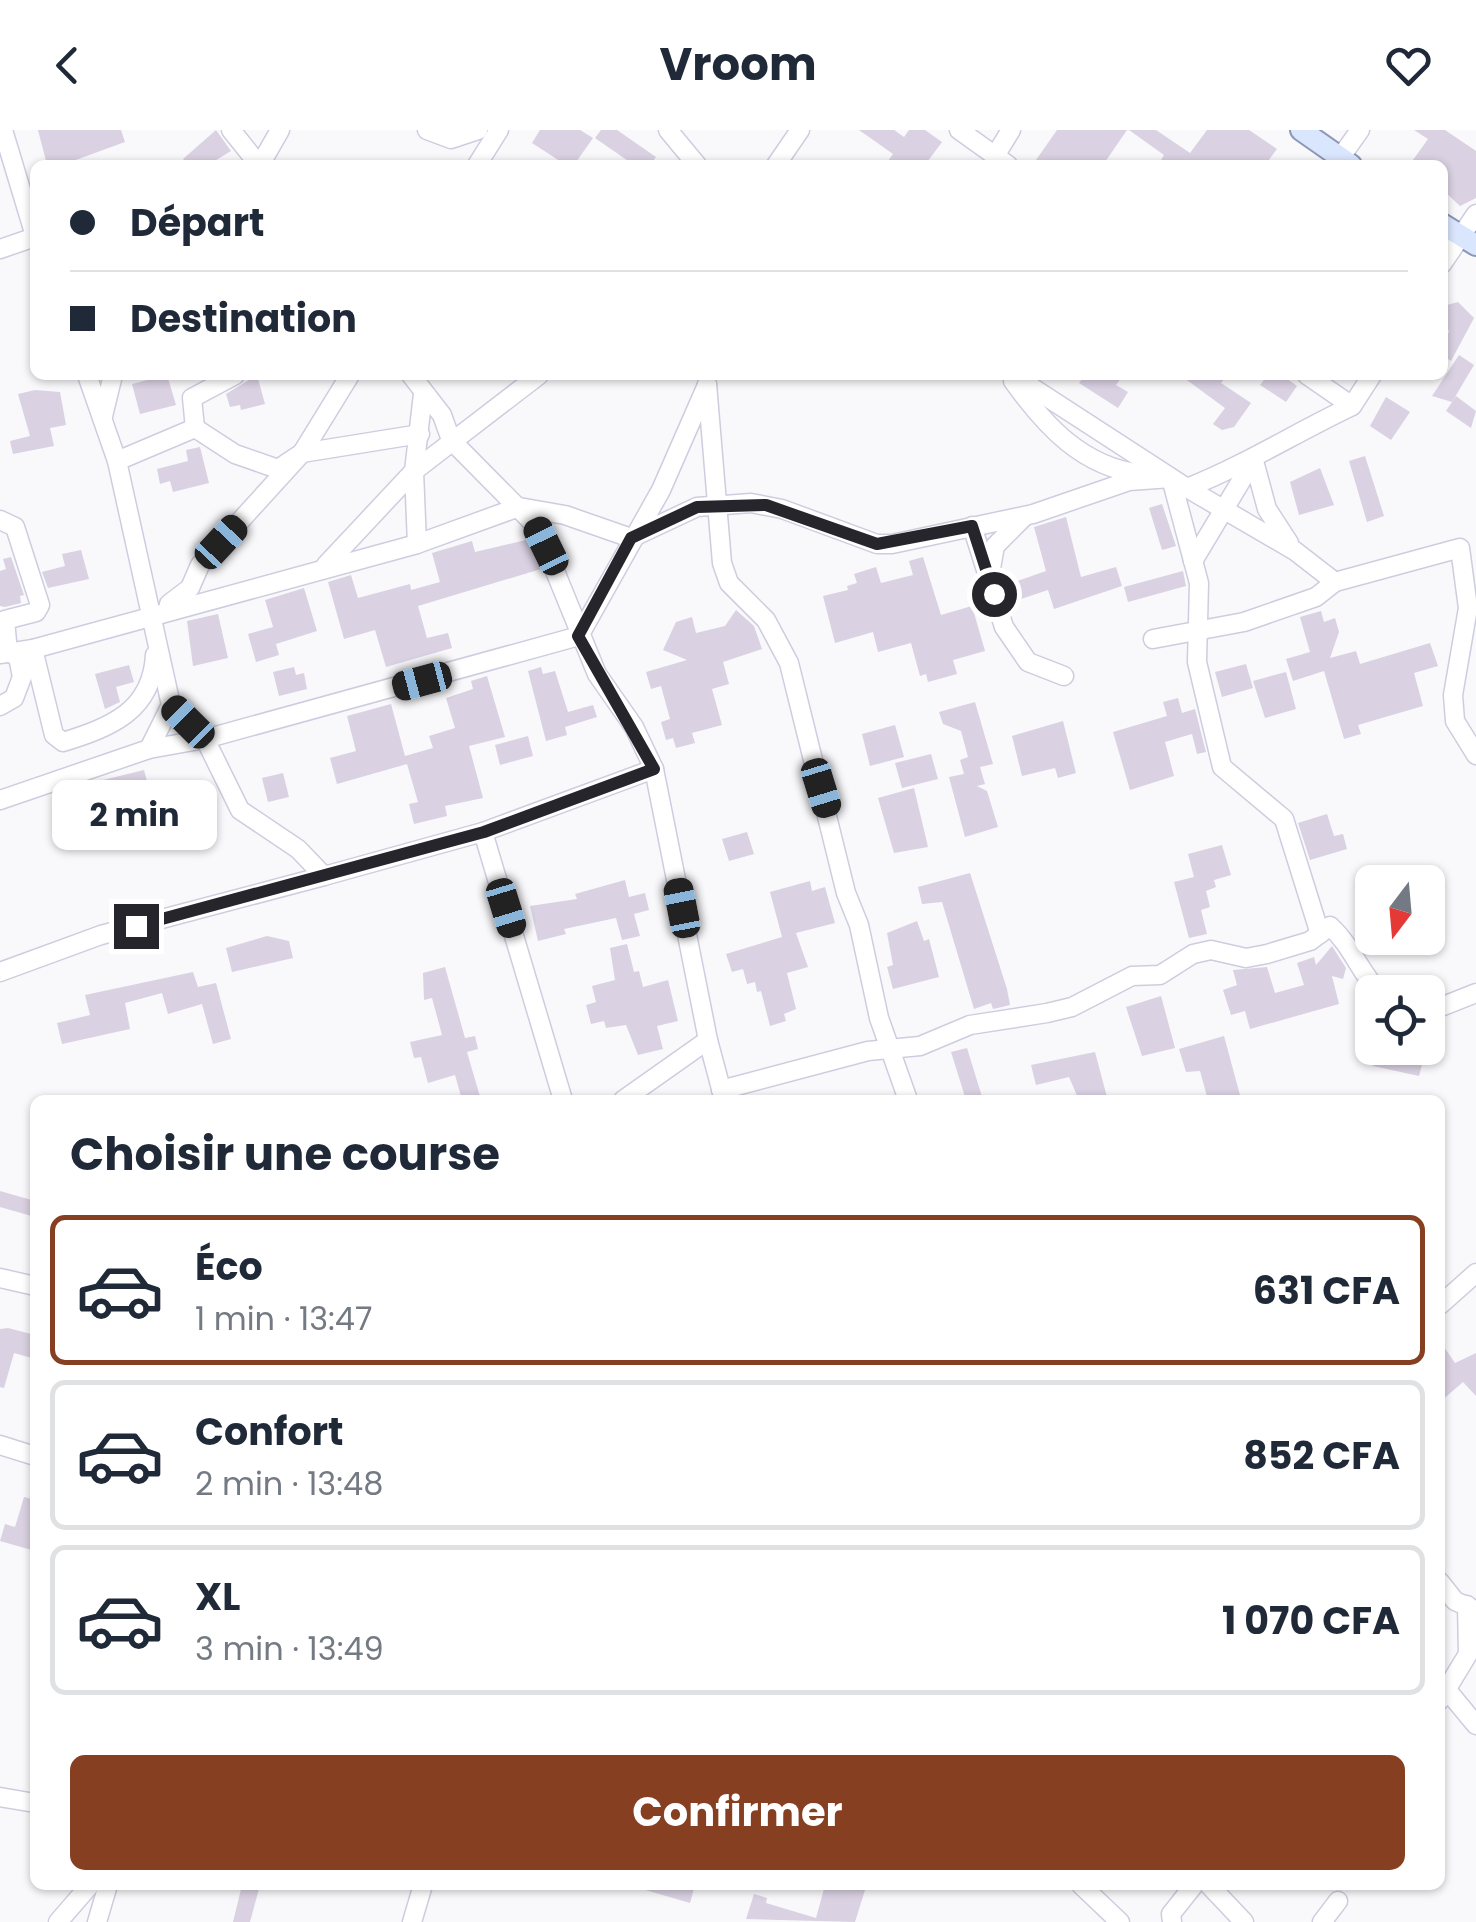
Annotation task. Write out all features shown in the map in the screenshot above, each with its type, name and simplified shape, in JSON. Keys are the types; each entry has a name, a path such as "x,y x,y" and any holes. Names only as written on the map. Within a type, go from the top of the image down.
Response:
{"main road":[{"path":"1301,130 1342,160"}],"street":[{"path":"3,130 30,220"},
{"path":"230,130 255,160"},
{"path":"262,160 280,130"},
{"path":"427,130 451,139 478,130"},
{"path":"480,160 499,130"},
{"path":"668,130 693,160"},
{"path":"779,160 800,130"},
{"path":"960,130 994,159 1011,130"},
{"path":"1346,160 1360,130"},
{"path":"1460,235 1476,214"},
{"path":"0,249 30,239"},
{"path":"89,380 117,461 171,705 205,739 240,810 298,849 324,876"},
{"path":"103,416 113,380"},
{"path":"195,428 192,398 226,380"},
{"path":"152,614 186,593 200,565 302,453 347,380"},
{"path":"414,380 442,415 451,440 536,527 554,564 578,636 654,769 708,1040 723,1095 892,1046 920,1046 970,1025 1072,1006 1132,976 1160,975 1193,954 1211,950 1246,958 1310,941 1330,926 1351,945 1365,975"},
{"path":"326,566 414,471 532,380"},
{"path":"708,380 722,563 729,583 766,620 789,663 846,893 859,924 879,1018 907,1095"},
{"path":"0,800 149,749 205,739 578,636 661,490 708,380"},
{"path":"1015,380 1051,428 1083,455 1113,470 1179,483"},
{"path":"1019,380 1179,483 1295,551 1335,582"},
{"path":"1314,380 1352,406"},
{"path":"1193,561 1254,461 1274,443 1352,406 1369,380"},
{"path":"417,544 414,471 424,394"},
{"path":"442,415 472,424"},
{"path":"117,461 195,428"},
{"path":"195,428 267,468 284,467 302,453 420,434"},
{"path":"4,653 33,649 417,544 519,507 565,515 631,538 697,507 718,503 782,509 877,544 1034,514 1129,481 1179,483 1254,461"},
{"path":"1254,461 1267,509 1295,551"},
{"path":"1179,483 1200,604 1197,662 1222,766 1284,819 1320,934"},
{"path":"989,580 995,546 1007,529 1034,514"},
{"path":"0,520 15,527 40,605 36,612 6,619 4,653"},
{"path":"972,526 1004,628 1020,653 1042,671 1064,676"},
{"path":"1153,639 1280,610 1316,597 1335,582 1460,548 1468,608 1453,695 1455,721 1476,754"},
{"path":"33,649 54,735 63,742 109,726 136,708 151,686 155,635"},
{"path":"0,706 14,698 21,684 19,661 4,653"},
{"path":"149,749 171,705"},
{"path":"0,972 101,935 484,832 654,769"},
{"path":"484,832 562,1095"},
{"path":"1445,1005 1476,993"},
{"path":"631,1095 708,1040"},
{"path":"1445,1300 1476,1272"},
{"path":"0,1278 30,1285"},
{"path":"0,1445 30,1454"},
{"path":"1445,1588 1455,1601 1471,1608 1468,1654 1445,1692"},
{"path":"1445,1697 1476,1724"},
{"path":"0,1798 30,1802"},
{"path":"58,1922 86,1890"},
{"path":"98,1922 107,1890"},
{"path":"412,1922 422,1890"},
{"path":"1086,1890 1120,1922"},
{"path":"1172,1922 1170,1914 1190,1890"},
{"path":"1214,1890 1244,1922"},
{"path":"1322,1922 1338,1900"}],"building":[{"path":"38,130 121,130 125,142 76,160 46,160"},
{"path":"216,130 231,151 216,160 183,159"},
{"path":"540,130 580,130 593,138 578,160 558,160 532,143"},
{"path":"601,130 617,130 656,157 627,160 595,138"},
{"path":"859,130 894,130 904,137 909,130 925,130 942,142 929,160 889,160 893,154"},
{"path":"1057,130 1127,130 1106,160 1036,160"},
{"path":"1129,130 1156,130 1190,153 1207,130 1249,130 1277,149 1269,160 1161,160 1164,155"},
{"path":"1414,130 1445,130 1476,151 1476,198 1460,206 1448,195 1448,160 1413,160 1428,139"},
{"path":"1458,302 1474,318 1451,361 1448,359 1448,305"},
{"path":"1459,355 1474,365 1452,402 1432,396 1443,380 1448,380 1448,372"},
{"path":"168,380 176,405 140,414 132,384"},
{"path":"249,380 258,380 265,404 241,410 240,405 230,407 226,394"},
{"path":"1120,380 1116,385 1128,392 1118,408 1079,383"},
{"path":"1187,380 1223,380 1221,383 1251,403 1234,427 1222,430 1213,424 1225,408"},
{"path":"1264,380 1289,380 1297,386 1286,402 1260,385"},
{"path":"35,390 60,392 66,425 50,428 54,446 13,454 10,441 30,436 18,394"},
{"path":"1456,396 1476,411 1471,428 1446,411"},
{"path":"1386,397 1410,412 1391,440 1370,426"},
{"path":"200,447 209,483 173,492 170,481 160,484 157,469 188,461 186,450"},
{"path":"1365,456 1384,516 1367,522 1349,461"},
{"path":"1320,468 1334,505 1299,515 1290,482"},
{"path":"1162,504 1176,546 1162,550 1149,508"},
{"path":"1066,517 1081,577 1116,567 1122,586 1054,609 1048,590 1018,600 1012,583 1046,571 1034,527"},
{"path":"526,540 541,569 418,606 427,638 448,633 452,648 386,667 375,630 344,639 328,582 351,575 358,598 410,584 411,590 440,582 432,553 472,541 475,552"},
{"path":"81,550 89,579 48,588 42,572 65,566 62,554"},
{"path":"11,557 24,595 20,596 21,603 5,607 0,606 0,571 6,569 3,559"},
{"path":"923,557 941,615 972,606 985,651 953,660 957,674 928,682 926,674 920,676 911,643 878,652 873,632 835,643 823,596 848,590 847,586 857,583 854,574 876,567 881,583 913,575 909,561"},
{"path":"1183,571 1186,586 1128,602 1124,587"},
{"path":"304,588 317,631 276,644 279,655 256,662 248,634 273,627 265,600"},
{"path":"736,610 754,626 762,649 723,662 729,684 712,689 722,725 692,733 695,743 676,748 673,738 666,740 661,722 670,719 661,686 651,689 646,672 687,660 663,650 676,622 692,617 696,633 725,626"},
{"path":"1321,611 1324,622 1335,618 1339,632 1330,658 1356,651 1360,664 1430,643 1438,666 1414,673 1423,706 1358,725 1361,734 1344,739 1324,671 1293,681 1286,659 1310,652 1300,617"},
{"path":"218,614 228,658 193,666 187,621"},
{"path":"1246,664 1253,688 1222,697 1215,672"},
{"path":"129,665 134,682 116,687 120,702 105,709 95,674"},
{"path":"294,667 296,675 304,673 307,689 279,696 273,672"},
{"path":"541,667 543,674 555,671 568,712 593,705 597,717 565,727 567,735 546,741 528,671"},
{"path":"1286,672 1296,709 1265,718 1253,681"},
{"path":"487,676 505,737 469,746 483,798 445,806 447,816 414,824 409,804 418,802 407,764 337,784 330,758 356,751 347,716 391,704 405,756 433,748 429,736 455,728 446,698 473,689 471,681"},
{"path":"1178,698 1182,713 1195,709 1206,752 1197,754 1192,734 1165,742 1174,776 1130,790 1113,732 1167,716 1163,702"},
{"path":"975,702 993,764 980,767 985,784 977,786 987,791 998,827 965,837 949,777 964,774 960,760 968,757 961,731 943,724 939,712"},
{"path":"1063,721 1076,773 1058,778 1055,768 1022,776 1012,736"},
{"path":"895,725 904,757 870,766 862,734"},
{"path":"528,736 533,756 500,765 495,745"},
{"path":"931,754 938,779 902,788 895,763"},
{"path":"144,770 155,811 181,804 185,821 81,849 76,830 82,828 76,805 103,795 99,781"},
{"path":"283,773 289,797 268,802 262,778"},
{"path":"914,788 928,847 894,853 878,798"},
{"path":"1327,814 1334,836 1343,834 1347,849 1310,860 1298,823"},
{"path":"747,832 754,854 729,861 722,839"},
{"path":"1222,845 1231,875 1214,880 1216,887 1206,891 1210,907 1201,910 1207,934 1189,938 1174,882 1194,877 1188,854"},
{"path":"970,873 1010,1005 993,1009 991,1003 974,1009 942,902 922,904 918,887"},
{"path":"625,880 629,897 645,893 649,910 634,914 640,936 622,940 616,918 564,929 566,934 538,941 530,906 577,899 575,894"},
{"path":"810,881 812,891 825,887 835,923 796,933 808,967 787,973 796,1009 784,1014 786,1021 770,1026 761,991 757,992 755,982 747,984 743,969 732,972 726,954 782,937 770,892"},
{"path":"917,921 924,941 929,939 939,977 893,989 887,967 893,965 887,933"},
{"path":"267,936 289,941 293,958 232,972 226,948"},
{"path":"627,944 634,972 639,971 643,987 668,980 678,1021 657,1026 663,1049 638,1055 626,1025 606,1028 604,1021 591,1024 586,1005 596,1002 592,986 615,980 610,948"},
{"path":"1332,946 1346,968 1343,979 1332,976 1339,1004 1250,1029 1245,1011 1231,1015 1223,990 1237,985 1233,970 1267,967 1275,993 1304,985 1297,963 1314,957 1316,965"},
{"path":"445,967 465,1038 475,1036 478,1049 467,1052 480,1095 461,1095 455,1075 428,1083 421,1057 414,1058 410,1042 442,1035 432,998 424,1000 423,973"},
{"path":"193,972 198,987 216,983 231,1039 213,1044 202,1004 168,1014 162,993 125,1003 130,1029 62,1044 57,1023 90,1015 85,995"},
{"path":"1161,996 1175,1048 1142,1056 1126,1007"},
{"path":"1224,1036 1240,1095 1207,1095 1200,1071 1186,1072 1179,1049"},
{"path":"967,1048 981,1095 964,1095 951,1052"},
{"path":"1095,1052 1106,1095 1077,1095 1069,1077 1036,1085 1031,1065"},
{"path":"1373,1065 1422,1065 1419,1076"},
{"path":"0,1191 30,1200 30,1216 0,1207"},
{"path":"0,1329 30,1334 30,1358 14,1353 4,1388 0,1387"},
{"path":"1445,1348 1455,1363 1476,1353 1476,1396 1463,1382 1445,1398"},
{"path":"24,1497 30,1499 30,1550 0,1541 5,1524 15,1527"},
{"path":"241,1890 259,1890 250,1922 233,1922"},
{"path":"645,1890 694,1890 690,1903"},
{"path":"824,1890 865,1890 855,1922 746,1919 754,1894 767,1898 766,1903 816,1918"}],"route":[{"path":"136,926 484,832 654,769 634,727 597,674 578,636 631,538 697,507 718,503 766,505 877,544 972,526 994,594"}]}
